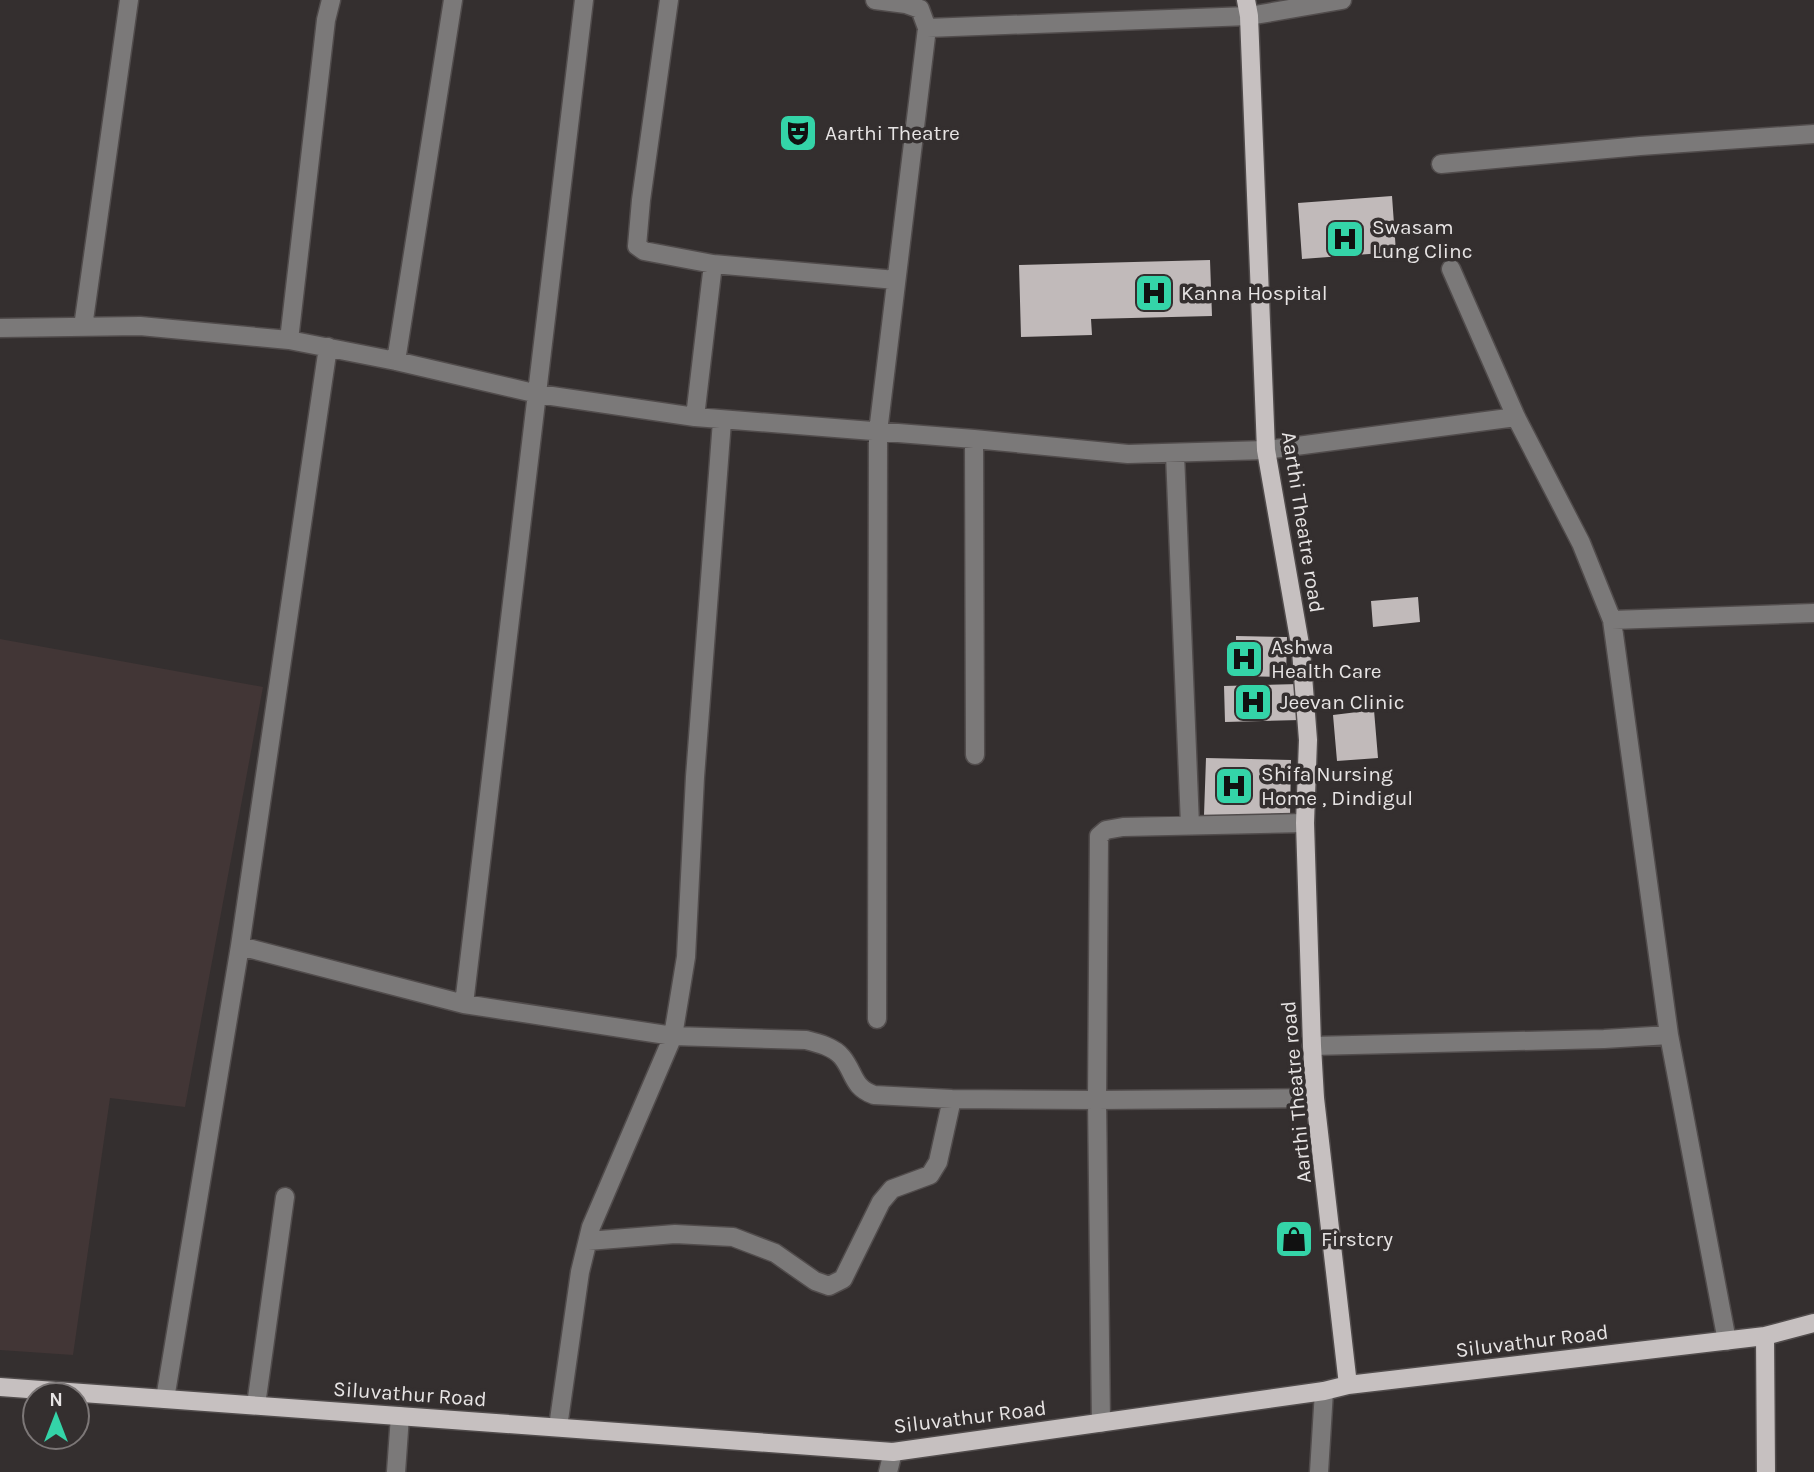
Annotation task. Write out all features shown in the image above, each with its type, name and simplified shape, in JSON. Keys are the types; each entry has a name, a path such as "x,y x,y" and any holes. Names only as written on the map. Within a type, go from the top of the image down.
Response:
{"main road":[{"name":"Aarthi Theatre road","path":"1248,8 1266,450 1301,650 1308,740 1305,823 1315,1098 1348,1385"},
{"name":"Siluvathur Road","path":"0,1387 893,1452 1324,1391 1348,1385 1765,1336 1814,1322"},
{"path":"1765,1336 1766,1472"}],"street":[{"path":"83,327 129,0"},
{"path":"289,340 331,0"},
{"path":"396,361 453,0"},
{"path":"464,1004 584,0"},
{"path":"669,0 637,246 644,251 713,264 896,280"},
{"path":"875,0 920,9 928,27 878,432 877,1019"},
{"path":"928,27 1342,0"},
{"path":"1441,164 1814,134"},
{"path":"695,417 713,264"},
{"path":"1451,269 1516,416 1581,542 1612,620 1669,1035 1727,1341"},
{"path":"0,328 140,326 289,340 396,361 538,394 722,421 974,439 1128,454 1266,450 1516,416"},
{"path":"165,1399 240,946 328,347"},
{"path":"558,1427 580,1272 591,1227 673,1036 686,957 695,777 722,421"},
{"path":"974,439 975,755"},
{"path":"1175,454 1190,825"},
{"path":"1612,620 1814,613"},
{"path":"1101,1423 1097,1100 1099,836 1106,830 1123,827 1305,823"},
{"path":"240,946 464,1004 673,1036 806,1040 824,1045 841,1056 856,1083 874,1096 1097,1100 1315,1098"},
{"path":"1312,1046 1604,1040 1669,1035"},
{"path":"588,1241 674,1234 733,1237 775,1254 816,1281 829,1286 843,1279 881,1202 892,1189 930,1175 938,1163 952,1099"},
{"path":"256,1405 285,1198"},
{"path":"1319,1472 1324,1391"},
{"path":"396,1472 400,1416"},
{"path":"888,1472 893,1452"}],"shaded area":[{"path":"0,639 263,687 185,1107 110,1098 73,1355 0,1350"}],"building":[{"path":"1392,196 1396,252 1302,259 1298,203"},
{"path":"1210,260 1212,316 1091,319 1092,335 1021,337 1019,265"},
{"path":"1418,597 1420,622 1373,627 1371,601"},
{"path":"1236,636 1287,637 1286,677 1236,676"},
{"path":"1299,684 1300,720 1225,722 1224,686"},
{"path":"1374,710 1378,758 1337,761 1333,715"},
{"path":"1206,758 1291,760 1290,817 1204,815"}],"place":[{"name":"Aarthi Theatre","path":"798,133"},
{"name":"Swasam Lung Clinc","path":"1345,239"},
{"name":"Kanna Hospital","path":"1154,293"},
{"name":"Ashwa Health Care","path":"1244,659"},
{"name":"Jeevan Clinic","path":"1253,702"},
{"name":"Shifa Nursing Home , Dindigul","path":"1234,786"},
{"name":"Firstcry","path":"1294,1239"}]}
